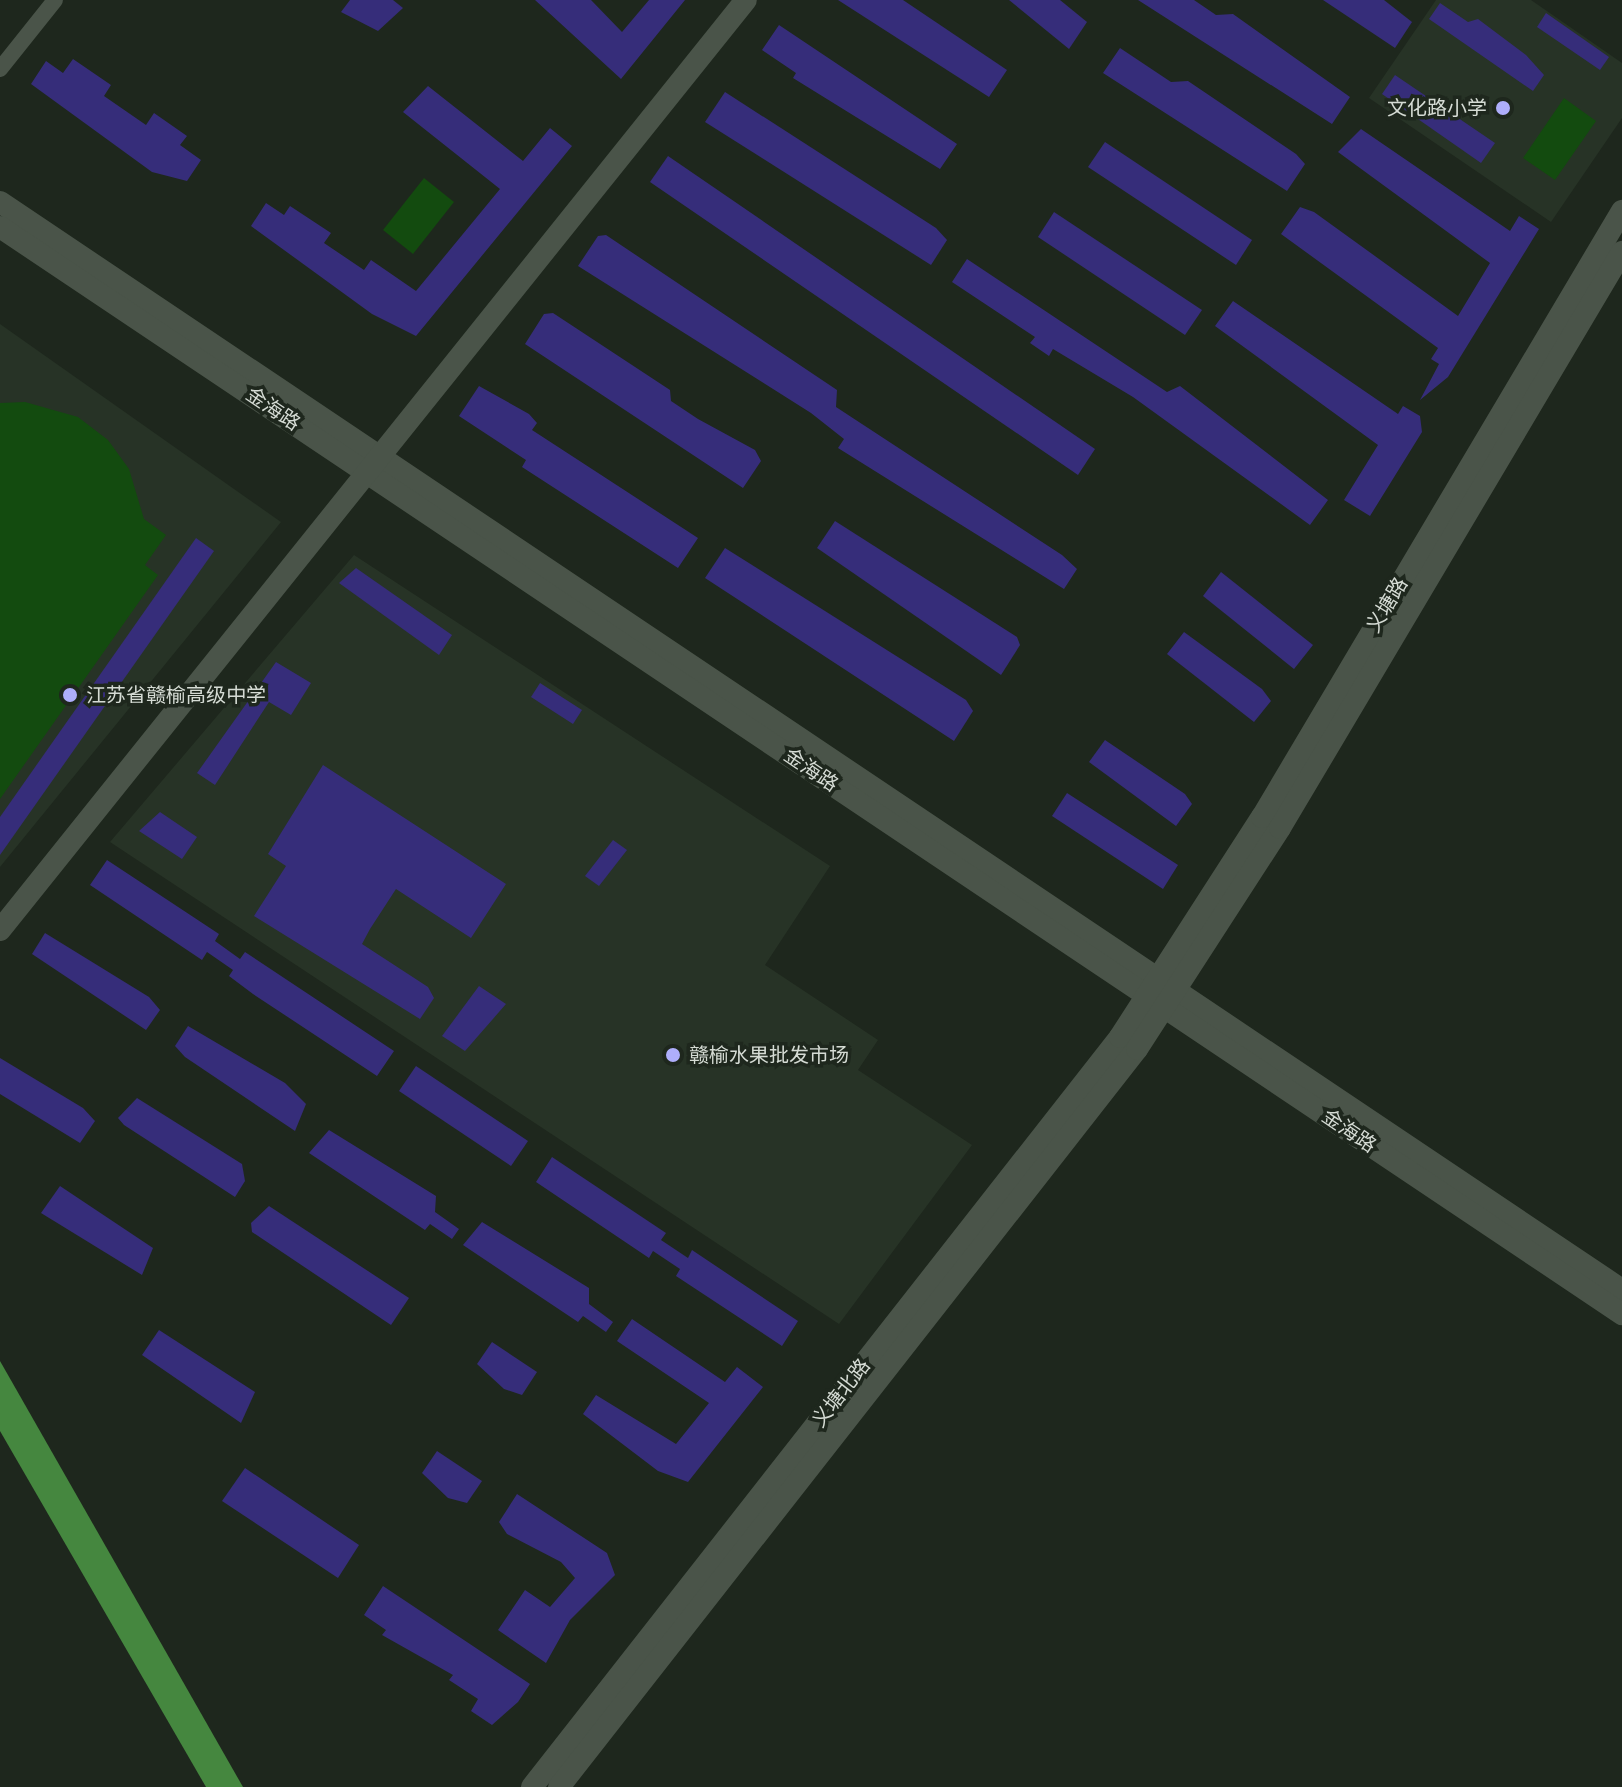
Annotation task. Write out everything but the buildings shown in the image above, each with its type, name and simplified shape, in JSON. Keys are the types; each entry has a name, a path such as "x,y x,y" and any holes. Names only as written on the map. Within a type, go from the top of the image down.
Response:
{"main road":[{"path":"0,930 746,0"},
{"name":"金海路","path":"0,202 372,463 1163,994 1622,1314"},
{"name":"义塘路","path":"1163,994 1622,211"},
{"name":"金海路","path":"0,227 372,463"},
{"name":"义塘路","path":"1163,994 1622,252"},
{"name":"金海路","path":"1163,994 1622,1290"},
{"name":"义塘北路","path":"532,1787 1163,994"},
{"name":"义塘北路","path":"559,1787 1163,994"}],"street":[{"path":"0,69 55,0"}],"shaded area":[{"name":"文化路小学","path":"1436,0 1531,0 1622,63 1622,118 1551,222 1369,98"},
{"path":"1564,98 1596,121 1555,180 1523,158"},
{"path":"424,178 454,202 413,254 383,230"},
{"name":"江苏省赣榆高级中学","path":"0,324 281,522 0,867"},
{"path":"25,402 78,417 108,440 129,469 144,519 166,535 145,565 158,575 0,799 0,403"},
{"path":"354,555 830,866 765,965 878,1040 858,1070 972,1145 839,1324 110,842"},
{"path":"0,1361 243,1787 206,1787 0,1431"}],"place":[{"name":"文化路小学","path":"1503,108"},
{"name":"江苏省赣榆高级中学","path":"70,695"},
{"name":"赣榆水果批发市场","path":"673,1055"}]}
